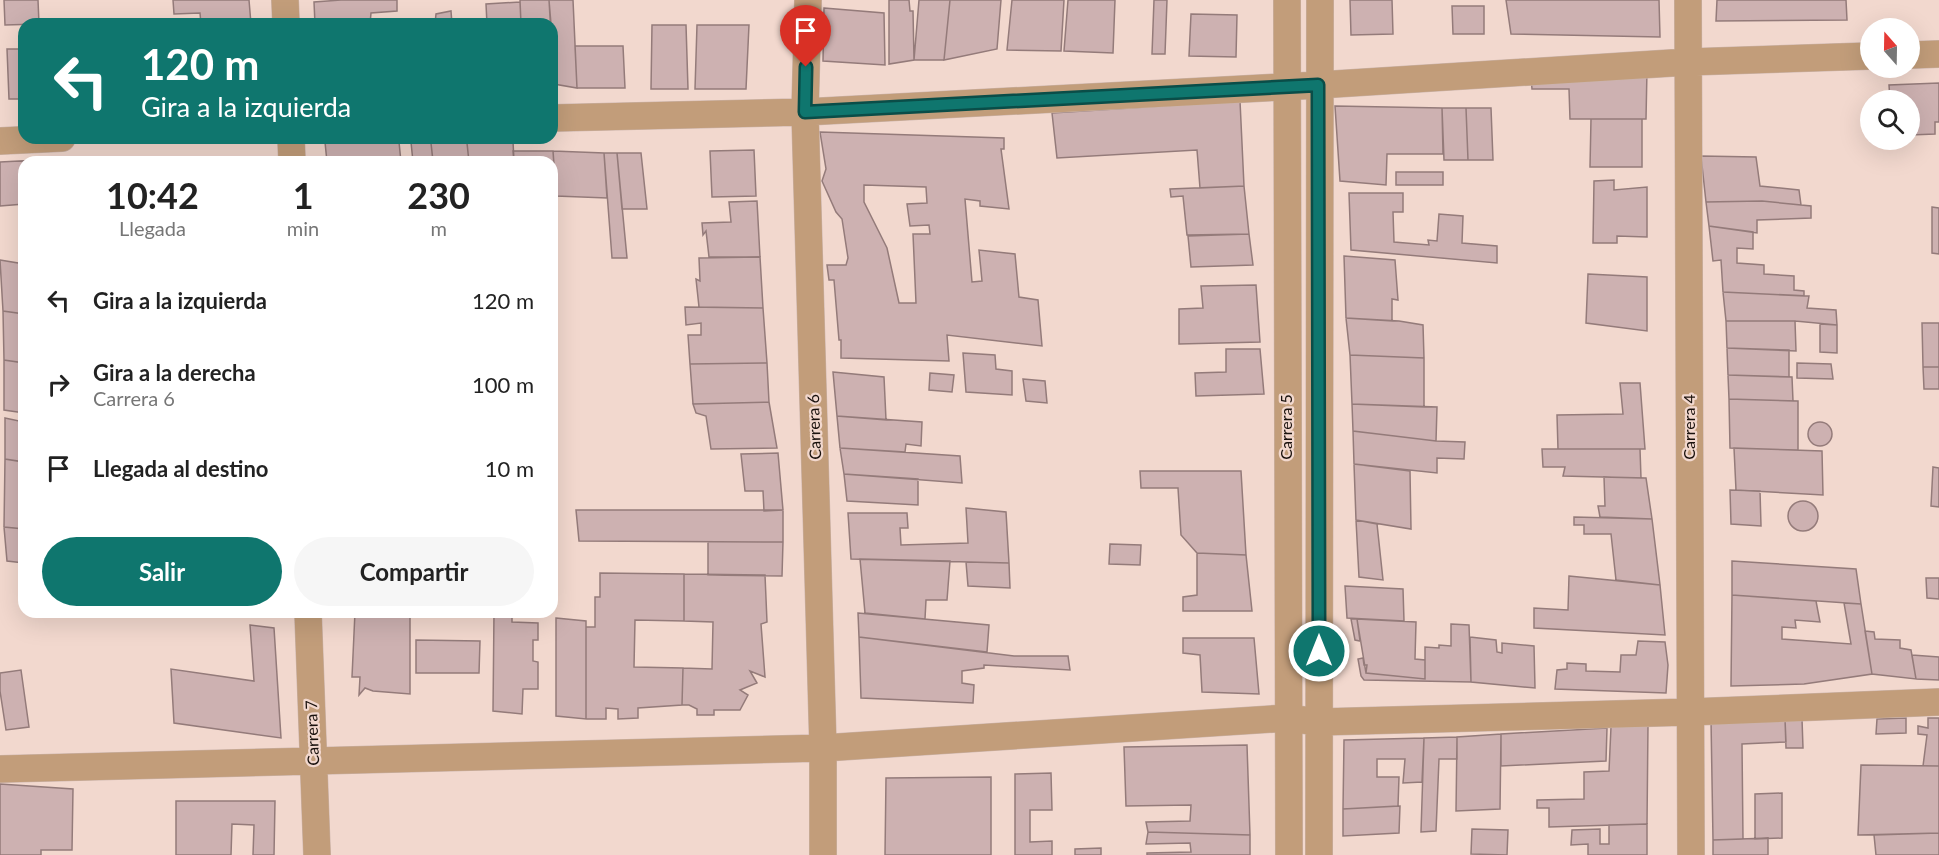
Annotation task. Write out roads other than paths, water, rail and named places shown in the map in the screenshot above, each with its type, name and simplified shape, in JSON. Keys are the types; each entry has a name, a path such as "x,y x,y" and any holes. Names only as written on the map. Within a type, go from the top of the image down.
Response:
{"street":[{"path":"285,0 286,18"},
{"name":"Carrera 6","path":"808,0 805,112 823,748 823,855"},
{"name":"Carrera 5","path":"1287,0 1289,855"},
{"name":"Carrera 5","path":"1319,855 1318,85 1320,0"},
{"name":"Carrera 4","path":"1688,0 1691,855"},
{"path":"1920,55 1939,54"},
{"path":"558,118 805,112 1286,87 1688,62 1860,57"},
{"path":"0,141 18,140"},
{"name":"Carrera 7","path":"308,618 317,855"},
{"path":"0,769 823,748 1287,718 1319,722 1690,712 1939,702"}]}
